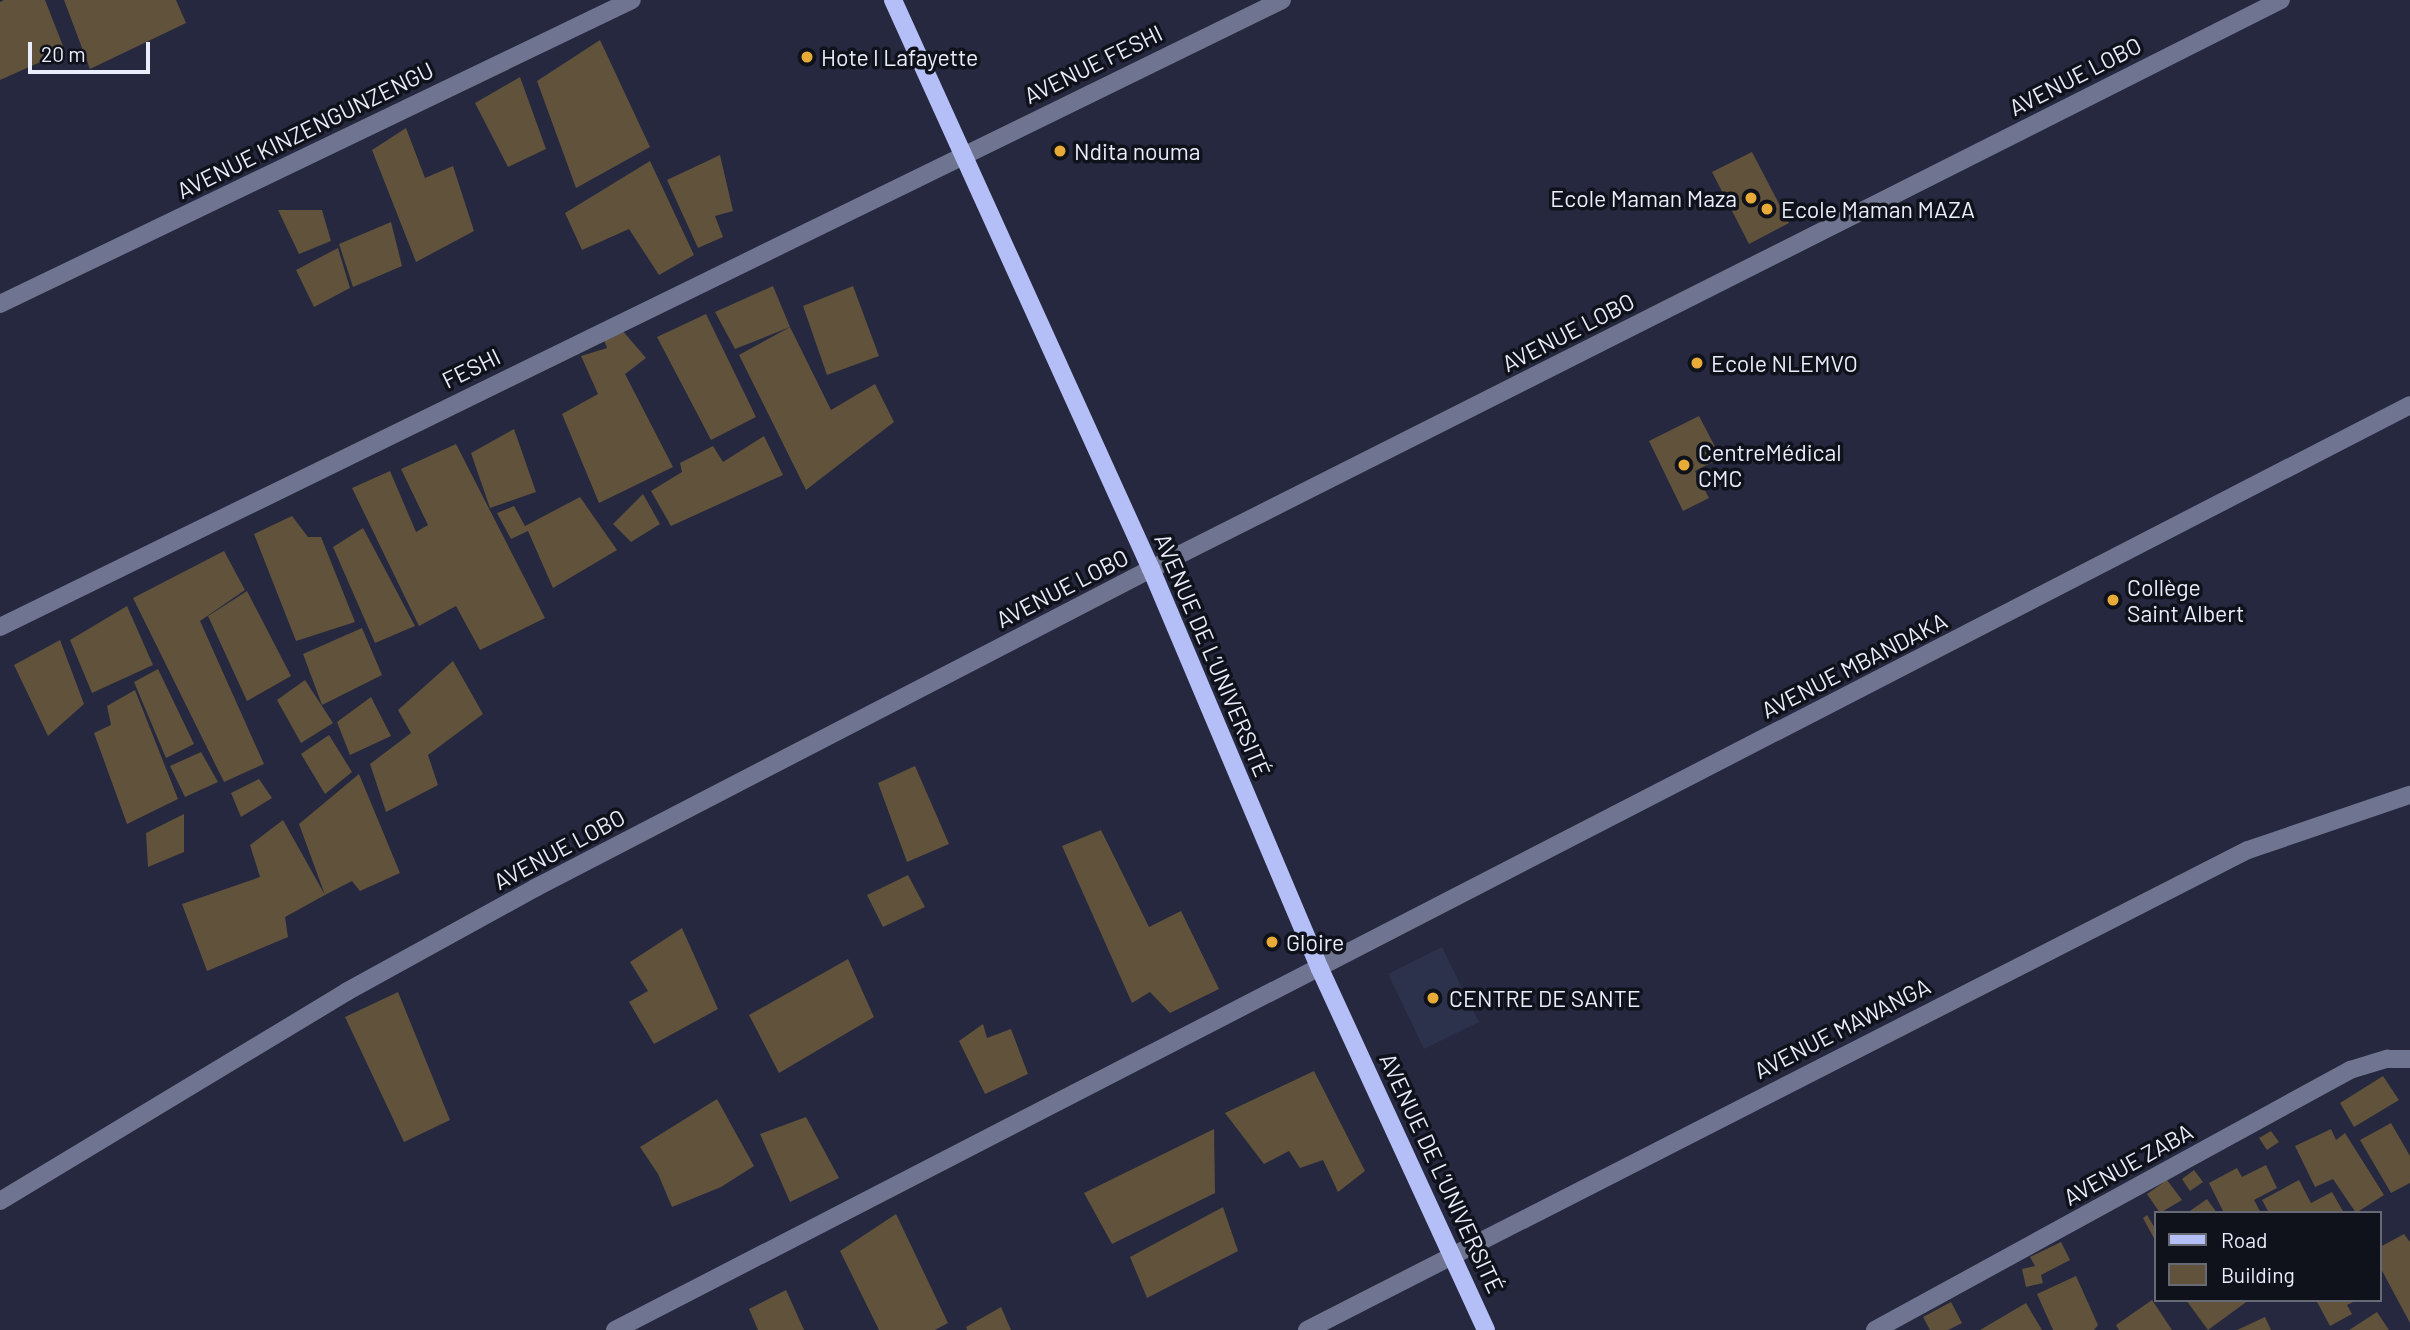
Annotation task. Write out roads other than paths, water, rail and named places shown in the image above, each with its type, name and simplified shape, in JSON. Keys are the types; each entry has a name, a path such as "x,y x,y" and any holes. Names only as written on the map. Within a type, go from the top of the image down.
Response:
{"main road":[{"name":"AVENUE DE L’UNIVERSITÉ","path":"893,0 1151,569 1320,970 1454,1253 1486,1330"}],"street":[{"name":"AVENUE KINZENGUNZENGU","path":"0,304 632,0"},
{"name":"AVENUE FESHI","path":"963,154 1282,0"},
{"name":"AVENUE LOBO","path":"0,1201 346,992 523,894 1151,569 2281,0"},
{"name":"FESHI","path":"0,627 963,154"},
{"name":"AVENUE MBANDAKA","path":"1320,970 2410,405"},
{"name":"AVENUE MAWANGA","path":"1307,1330 2248,850 2410,794"},
{"path":"615,1330 1320,970"},
{"name":"AVENUE ZABA","path":"1875,1330 2350,1070 2388,1059 2410,1059"}],"place":[{"name":"Hote l Lafayette","path":"807,57"},
{"name":"Ndita nouma","path":"1060,151"},
{"name":"Ecole Maman Maza","path":"1751,198"},
{"name":"Ecole Maman MAZA","path":"1767,209"},
{"name":"Ecole NLEMVO","path":"1697,363"},
{"name":"CentreMédical CMC","path":"1684,465"},
{"name":"Collège Saint Albert","path":"2113,600"},
{"name":"Gloire","path":"1272,942"},
{"name":"CENTRE DE SANTE","path":"1433,998"}]}
